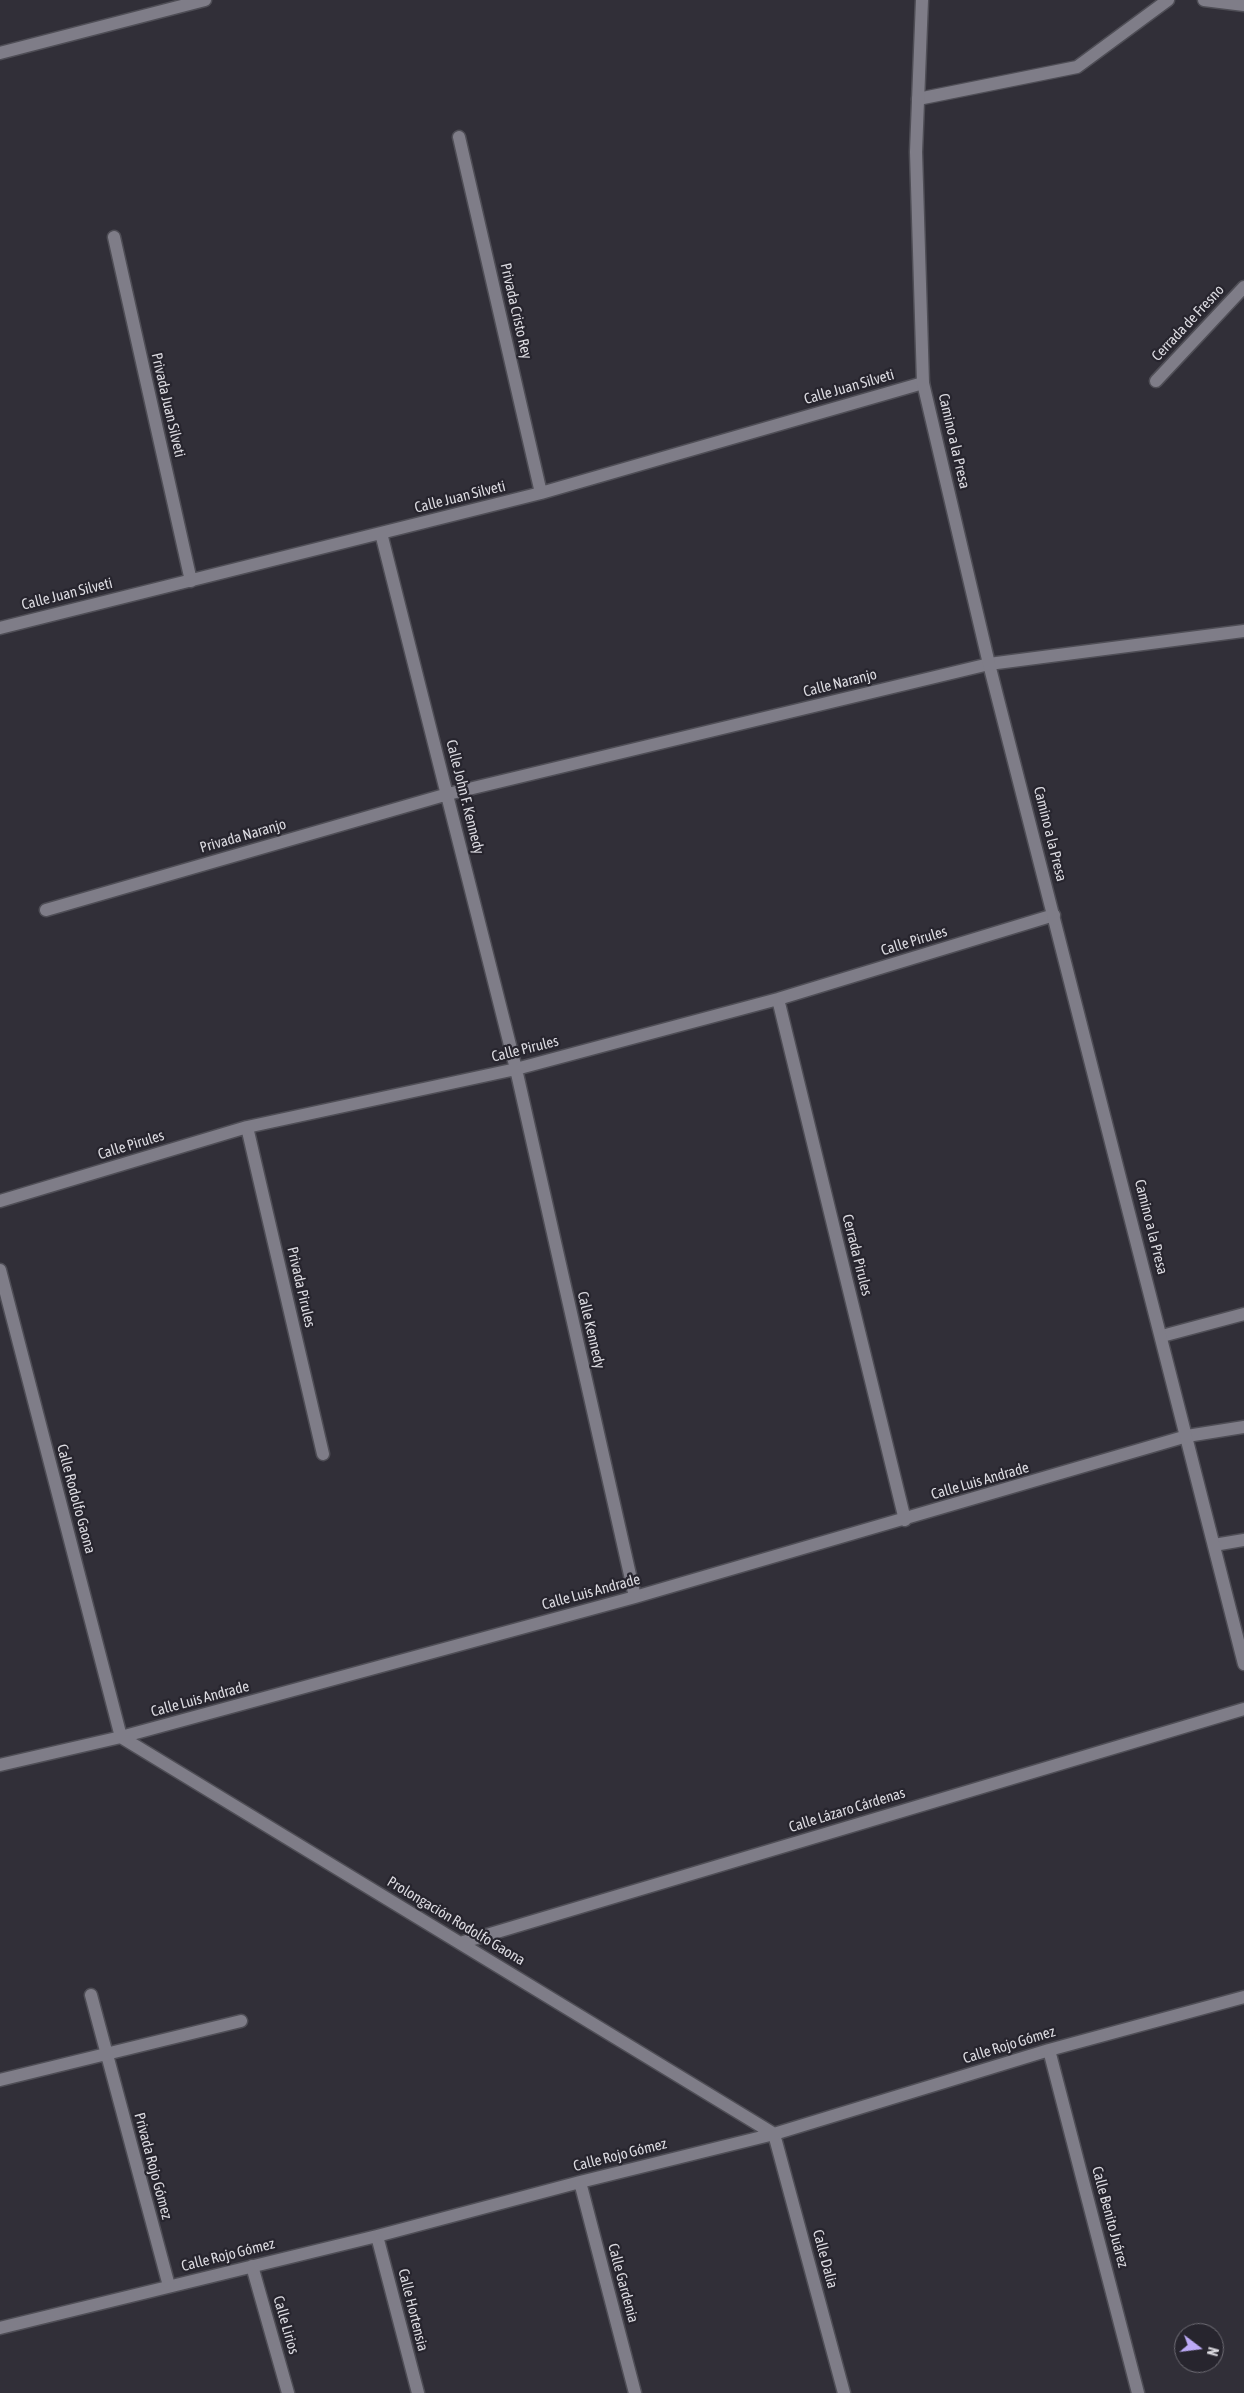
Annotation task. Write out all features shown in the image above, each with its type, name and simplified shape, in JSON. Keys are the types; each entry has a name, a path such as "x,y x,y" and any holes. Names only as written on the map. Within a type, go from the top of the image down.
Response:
{"street":[{"path":"0,53 205,0"},
{"name":"Camino a la Presa","path":"922,0 916,152 923,383 989,664 1162,1336 1244,1664"},
{"path":"918,99 1077,67 1168,0"},
{"path":"1204,0 1244,5"},
{"name":"Privada Cristo Rey","path":"459,137 541,493"},
{"name":"Privada Juan Silveti","path":"114,237 191,581"},
{"name":"Cerrada de Fresno","path":"1156,381 1244,287"},
{"name":"Calle Juan Silveti","path":"0,628 541,493 923,383"},
{"name":"Calle John F. Kennedy","path":"381,533 516,1070"},
{"name":"Calle Naranjo","path":"448,794 989,664 1244,632"},
{"name":"Privada Naranjo","path":"46,910 448,794"},
{"name":"Calle Pirules","path":"0,1201 247,1127 516,1070 778,999 1054,915"},
{"name":"Cerrada Pirules","path":"778,999 905,1520"},
{"name":"Calle Kennedy","path":"516,1070 635,1598"},
{"name":"Privada Pirules","path":"247,1127 323,1454"},
{"name":"Calle Rodolfo Gaona","path":"0,1270 121,1737"},
{"path":"1162,1336 1244,1314"},
{"name":"Calle Luis Andrade","path":"0,1765 121,1737 635,1598 1187,1436 1244,1428"},
{"path":"1214,1545 1244,1540"},
{"name":"Calle Lázaro Cárdenas","path":"460,1943 1244,1709"},
{"name":"Prolongación Rodolfo Gaona","path":"121,1737 774,2134"},
{"name":"Privada Rojo Gómez","path":"91,1995 169,2286"},
{"name":"Calle Rojo Gómez","path":"0,2328 378,2236 580,2182 774,2134 1049,2050 1244,1996"},
{"path":"0,2080 241,2021"},
{"name":"Calle Benito Juárez","path":"1049,2050 1138,2393"},
{"name":"Calle Dalia","path":"774,2134 844,2393"},
{"name":"Calle Gardenia","path":"580,2182 635,2393"},
{"name":"Calle Hortensia","path":"378,2236 418,2393"},
{"name":"Calle Lirios","path":"252,2266 288,2393"}]}
